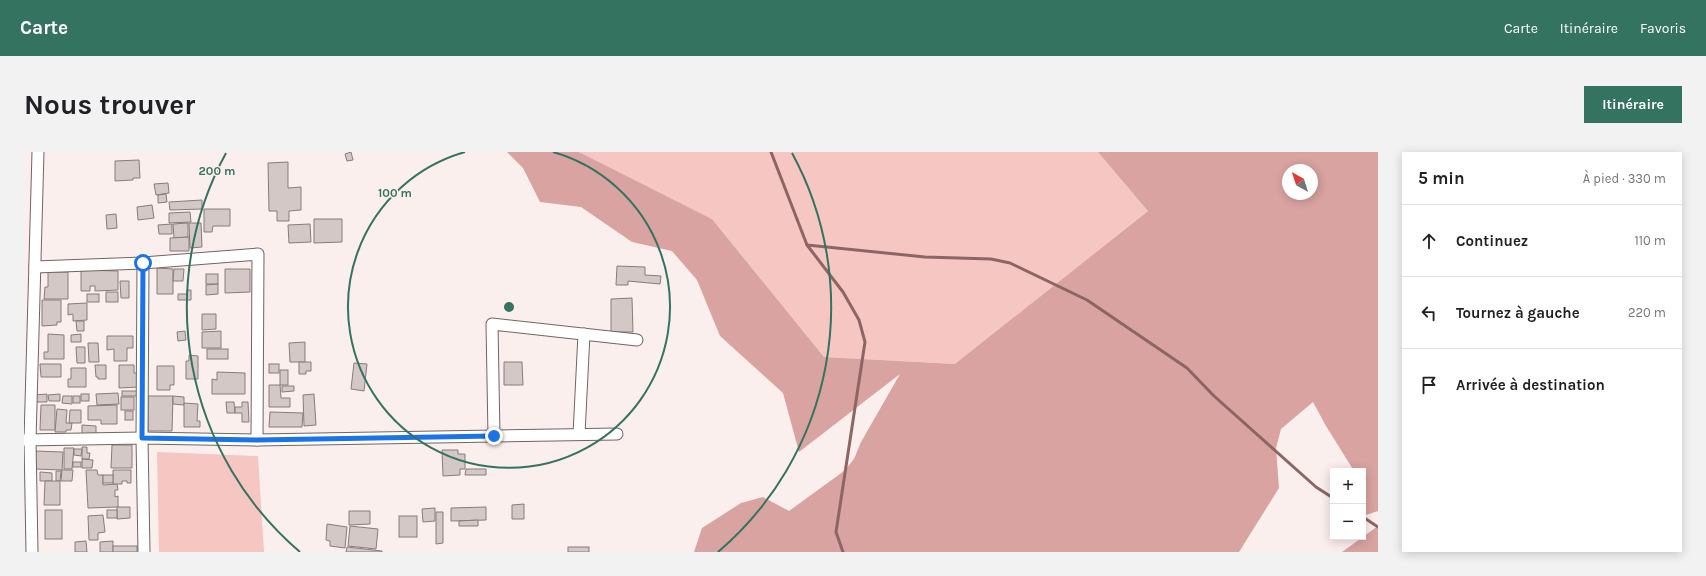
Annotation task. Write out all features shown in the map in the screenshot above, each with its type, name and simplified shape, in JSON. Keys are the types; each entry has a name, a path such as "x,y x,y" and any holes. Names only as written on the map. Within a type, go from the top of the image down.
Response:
{"street":[{"path":"32,552 27,440 28,314 35,267 38,152"},
{"path":"35,267 143,263 258,254 257,440"},
{"path":"143,263 142,438 144,552"},
{"path":"494,436 492,324 637,340"},
{"path":"579,434 584,334"},
{"path":"27,440 142,438 257,440 617,434"}],"shaded area":[{"path":"507,152 579,152 712,219 824,357 955,364 1148,211 1098,152 1378,152 1378,511 1366,515 1366,468 1352,468 1313,402 1281,429 1276,448 1279,488 1239,552 694,552 702,528 741,503 763,497 789,511 844,471 854,459 861,442 900,374 799,452 783,393 720,336 697,280 672,251 632,242 581,207 540,202 523,168"},
{"path":"579,152 1098,152 1149,210 956,364 824,357 712,219"},
{"path":"157,452 258,456 264,552 159,552"},
{"path":"1378,526 1378,552 1342,552 1359,540 1366,540 1366,535"}],"building":[{"path":"351,152 353,160 347,161 345,154"},
{"path":"139,160 140,178 115,181 115,161"},
{"path":"288,162 288,188 301,187 301,210 289,211 289,221 277,221 277,211 269,211 268,163"},
{"path":"168,183 169,193 156,195 154,184"},
{"path":"166,194 167,202 158,203 158,195"},
{"path":"202,200 202,209 170,210 169,202"},
{"path":"152,205 154,218 138,220 137,207"},
{"path":"204,209 230,209 230,226 213,226 212,232 204,232"},
{"path":"190,212 191,222 169,223 169,213"},
{"path":"116,214 117,228 107,229 106,215"},
{"path":"314,219 342,219 342,242 314,243"},
{"path":"188,223 188,237 174,238 173,224"},
{"path":"189,223 201,223 202,247 190,248"},
{"path":"172,224 172,234 159,234 158,225"},
{"path":"310,224 311,242 289,243 288,225"},
{"path":"189,237 189,251 170,251 170,238"},
{"path":"617,266 645,267 645,275 661,276 660,284 628,281 628,285 616,285"},
{"path":"157,268 173,269 173,294 157,294"},
{"path":"174,269 184,269 183,281 173,281"},
{"path":"225,269 250,269 250,292 225,293"},
{"path":"81,270 118,271 118,290 95,291 95,286 90,286 90,291 81,291"},
{"path":"48,272 68,272 68,299 44,299 45,287 48,287"},
{"path":"206,274 218,274 218,284 206,284"},
{"path":"120,281 129,281 129,298 121,298"},
{"path":"218,284 218,294 206,295 206,285"},
{"path":"187,290 191,290 191,300 178,300 178,294 187,294"},
{"path":"106,292 118,292 118,302 106,302"},
{"path":"87,294 99,294 99,302 87,302"},
{"path":"632,298 633,332 611,332 611,299"},
{"path":"42,300 61,300 61,322 57,322 57,325 42,326"},
{"path":"87,303 87,320 73,321 73,314 68,315 68,304"},
{"path":"202,314 216,314 216,329 202,330"},
{"path":"76,321 84,321 84,331 77,331"},
{"path":"185,331 186,340 178,341 177,332"},
{"path":"221,331 221,348 202,348 202,332"},
{"path":"48,334 64,335 64,359 44,359 44,352 48,352"},
{"path":"81,334 81,342 71,342 71,335"},
{"path":"107,336 133,336 133,348 127,348 127,361 114,361 114,349 107,350"},
{"path":"305,342 305,362 290,362 289,343"},
{"path":"88,343 98,343 99,362 89,362"},
{"path":"76,347 85,347 85,363 77,363"},
{"path":"207,349 228,349 228,359 207,359"},
{"path":"189,355 198,356 198,379 186,379 186,361 189,361"},
{"path":"299,362 311,362 311,371 306,371 306,374 299,374"},
{"path":"504,362 522,362 523,385 504,385"},
{"path":"354,363 367,364 364,391 351,389"},
{"path":"40,364 61,364 61,377 41,377"},
{"path":"269,364 279,364 279,373 269,373"},
{"path":"95,365 106,365 106,379 98,379 98,377 96,377"},
{"path":"119,365 134,365 134,373 139,373 140,387 119,388"},
{"path":"157,366 174,366 174,385 170,385 170,390 157,390"},
{"path":"71,368 86,368 86,387 68,387 68,379 71,379"},
{"path":"280,370 288,370 288,385 280,385"},
{"path":"217,372 245,373 245,394 212,394 212,379 217,380"},
{"path":"269,385 280,385 281,398 290,398 290,407 269,407"},
{"path":"282,386 294,386 294,391 282,392"},
{"path":"122,391 140,391 140,396 122,396"},
{"path":"118,393 119,404 97,405 96,394"},
{"path":"47,394 47,402 36,402 35,395"},
{"path":"60,394 60,401 49,401 48,395"},
{"path":"81,394 89,394 89,401 81,401"},
{"path":"314,394 316,425 304,426 303,395"},
{"path":"63,396 72,396 72,404 62,403"},
{"path":"73,396 80,396 80,403 73,403"},
{"path":"148,396 173,396 172,431 148,431"},
{"path":"173,396 184,397 184,405 173,404"},
{"path":"121,397 134,397 134,410 121,410"},
{"path":"226,402 234,402 235,413 227,413"},
{"path":"242,402 248,402 249,422 242,422 242,413 235,413 235,407 242,407"},
{"path":"184,403 198,404 197,421 200,421 200,427 184,427"},
{"path":"41,405 55,405 55,430 40,430"},
{"path":"117,405 117,424 101,424 101,420 88,420 88,406"},
{"path":"57,409 67,410 66,423 72,423 71,430 66,430 66,432 55,432"},
{"path":"70,410 81,410 81,423 69,423"},
{"path":"125,411 133,411 133,420 125,420"},
{"path":"270,412 303,413 302,427 269,427"},
{"path":"82,425 96,426 96,434 82,436"},
{"path":"112,445 132,445 132,468 111,468"},
{"path":"82,447 87,447 87,453 90,453 89,459 82,459"},
{"path":"64,448 74,448 72,469 64,469"},
{"path":"74,449 82,449 81,456 74,455"},
{"path":"442,450 458,450 458,454 465,454 465,469 460,469 460,475 443,476"},
{"path":"35,451 63,452 62,470 35,469"},
{"path":"82,459 93,460 92,468 82,468"},
{"path":"73,462 81,462 81,467 73,467"},
{"path":"466,469 486,469 486,475 465,475"},
{"path":"62,470 73,470 72,481 61,481"},
{"path":"86,470 97,470 98,475 103,475 103,485 117,484 118,490 115,490 115,497 118,496 118,507 88,508"},
{"path":"113,470 131,470 131,483 122,481 122,484 113,484"},
{"path":"56,471 61,471 60,481 56,481"},
{"path":"40,472 52,473 52,481 40,481"},
{"path":"103,475 113,475 113,483 103,483"},
{"path":"45,481 60,481 60,505 44,505"},
{"path":"524,504 524,519 512,519 512,505"},
{"path":"117,507 130,507 130,518 117,519"},
{"path":"486,507 486,520 451,521 451,508"},
{"path":"435,508 435,521 423,522 422,509"},
{"path":"45,510 62,510 62,539 45,539"},
{"path":"107,510 117,510 117,518 107,518"},
{"path":"349,511 370,511 370,524 349,525"},
{"path":"436,512 443,512 443,543 436,544"},
{"path":"103,515 105,532 98,533 98,540 89,540 88,516"},
{"path":"399,516 417,516 417,537 399,537"},
{"path":"478,520 478,526 459,526 459,521"},
{"path":"327,524 347,527 345,548 330,546 330,541 326,540"},
{"path":"350,526 378,529 376,549 348,546"},
{"path":"86,541 87,552 75,552 75,542"},
{"path":"113,541 113,552 100,552 100,542"},
{"path":"113,546 137,546 137,552 113,552"},
{"path":"347,547 382,551 382,552 346,552"},
{"path":"568,547 589,547 589,552 568,552"}],"waterway":[{"path":"771,152 807,245 843,292 859,320 865,342 836,532 843,552"},
{"path":"807,245 925,257 991,259 1010,263 1087,300 1187,368 1214,396 1316,487 1330,496"},
{"path":"1366,519 1378,527"}],"route":[{"path":"143,263 142,438 257,440 494,436"}]}
